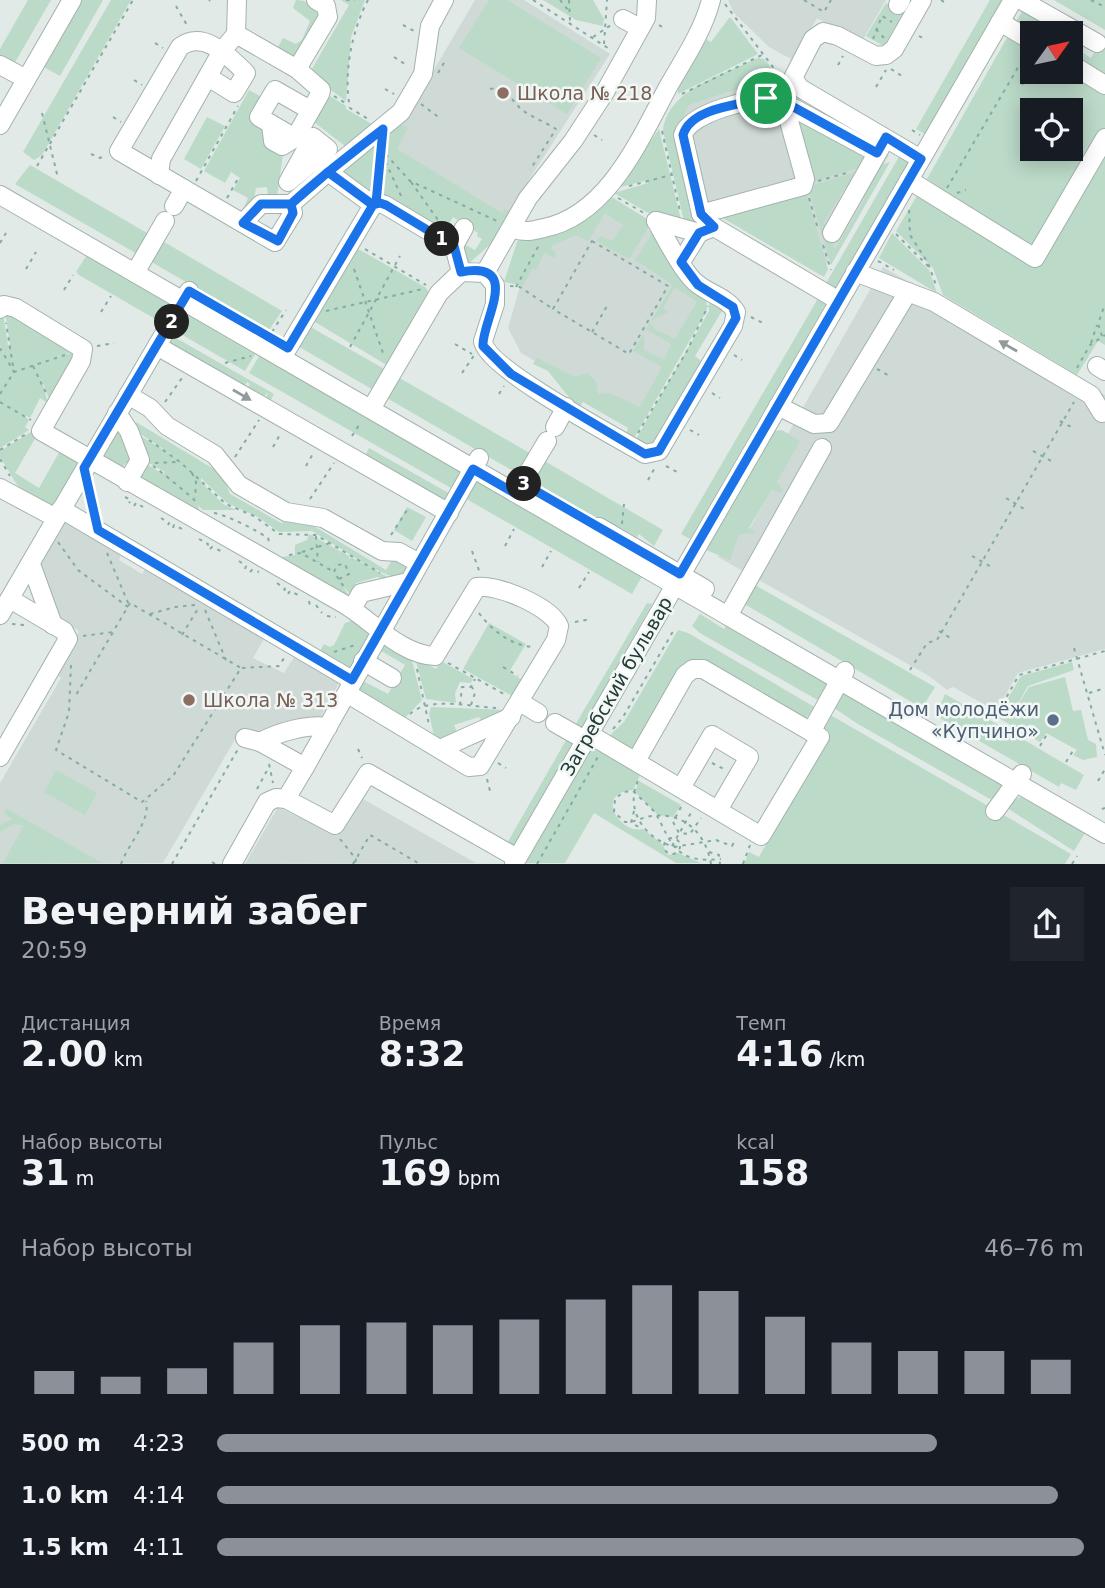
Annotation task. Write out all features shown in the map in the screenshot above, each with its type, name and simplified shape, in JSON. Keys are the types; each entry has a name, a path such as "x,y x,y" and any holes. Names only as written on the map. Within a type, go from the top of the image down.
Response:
{"street":[{"path":"0,125 59,0"},
{"path":"0,102 21,77 72,0"},
{"path":"159,175 161,159 222,51 236,34 237,0"},
{"path":"297,69 328,17 326,6 316,0"},
{"path":"291,204 322,165 383,129 401,112 423,74 430,26 444,0 459,0"},
{"path":"485,273 541,178 582,128 624,59 646,18 646,0"},
{"path":"514,225 528,232 560,224 605,190 647,126 697,35 711,0"},
{"name":"Загребский бульвар","path":"515,861 1013,0"},
{"path":"1021,0 1097,43"},
{"path":"878,152 794,82 795,71 813,39 820,33 833,34 869,54 881,57 890,53 906,28 908,3"},
{"path":"623,19 640,28"},
{"path":"1000,22 1020,36"},
{"path":"236,34 297,69 320,86 320,94 295,138 259,117 275,90 310,110"},
{"path":"208,77 233,93 246,73 222,51 193,40 186,43 175,54 118,151 278,241 293,213 291,204"},
{"path":"0,65 21,77"},
{"path":"1083,71 1105,85"},
{"path":"705,225 683,135 688,123 701,115 775,98 878,152 921,159"},
{"path":"681,262 705,225 803,186 805,179 789,121 789,104"},
{"path":"909,180 1035,258 1105,138"},
{"path":"832,233 878,152"},
{"path":"322,165 374,204 407,218 450,243 461,272"},
{"path":"0,182 138,268 285,353 370,409 476,463 677,579 1019,778 1105,834"},
{"path":"138,268 169,214 187,191"},
{"path":"0,195 138,268"},
{"path":"243,223 261,204 291,204"},
{"path":"285,353 374,204"},
{"path":"370,409 439,293 461,272 485,273 495,285 496,293 493,313 480,352 511,374 645,454 655,454 663,448 736,318 733,307 698,285 656,221 705,225 839,301"},
{"path":"450,243 464,228"},
{"path":"855,272 938,305 1091,395 1104,413"},
{"path":"778,406 814,424 829,423 908,292"},
{"path":"0,615 86,463 186,296"},
{"path":"0,488 55,519 98,530 204,599 291,644 469,767 480,766 509,706 556,640 559,625 554,617 507,590 485,586 472,592 435,656 420,654 352,609 125,489 40,429 81,361 83,349 16,308 2,307"},
{"path":"157,346 418,498 449,513"},
{"path":"1049,370 1051,376 1104,413"},
{"path":"128,395 157,414 167,426 215,455 239,485 286,512 302,512 323,517 382,551 399,552 419,563"},
{"path":"519,488 566,407"},
{"path":"117,413 129,431 140,460 125,489"},
{"path":"731,611 822,449"},
{"path":"232,863 267,802 281,798 305,767 350,687 361,652 381,630 476,463"},
{"path":"31,564 53,625"},
{"path":"352,609 361,593 408,582"},
{"path":"0,757 67,643 64,631 10,599"},
{"path":"361,652 392,678"},
{"path":"555,723 636,761 761,836 820,737 704,669 694,669 685,675 636,761"},
{"path":"811,732 843,676"},
{"path":"440,749 509,706 537,713"},
{"path":"257,742 317,725 328,727"},
{"path":"681,788 712,735 749,757 718,810"},
{"path":"257,742 305,767"},
{"path":"281,798 335,825 368,773 515,861"},
{"path":"995,811 1019,778"},
{"path":"1019,778 1104,812"}],"path":[{"path":"37,166 133,0"},
{"path":"346,0 355,0"},
{"path":"349,106 348,84 353,44 368,0"},
{"path":"533,0 624,59"},
{"path":"560,0 569,11"},
{"path":"569,0 570,22"},
{"path":"604,45 607,0"},
{"path":"723,0 785,82 794,82"},
{"path":"804,0 824,12"},
{"path":"823,21 824,12 831,0"},
{"path":"941,0 947,4"},
{"path":"1091,0 1105,7"},
{"path":"176,6 182,11 193,40"},
{"path":"869,54 882,16 906,28"},
{"path":"675,97 762,54"},
{"path":"394,57 423,74"},
{"path":"940,199 1020,65"},
{"path":"876,86 887,67 905,78"},
{"path":"490,89 503,91 514,99 519,107 556,129 529,172"},
{"path":"498,99 503,91"},
{"path":"330,94 383,129 379,147 397,185 407,218"},
{"path":"187,191 214,151 244,96"},
{"path":"420,104 442,119"},
{"path":"42,113 58,178"},
{"path":"661,125 680,212"},
{"path":"912,130 923,137"},
{"path":"831,270 803,186 878,152"},
{"path":"382,153 410,181 437,215 450,243"},
{"path":"374,204 382,153"},
{"path":"618,189 672,174"},
{"path":"232,189 239,177"},
{"path":"410,181 495,220 514,225"},
{"path":"940,199 966,190"},
{"path":"619,198 654,218"},
{"path":"910,211 910,234 930,268 939,297 938,305"},
{"path":"893,231 930,268"},
{"path":"0,243 6,233"},
{"path":"516,286 531,255 547,240"},
{"path":"520,287 553,309 629,354 668,286 592,242 553,309"},
{"path":"304,320 310,320 315,314 364,301 430,287 350,245"},
{"path":"350,245 364,301 387,364"},
{"path":"26,269 36,252"},
{"path":"350,347 400,256"},
{"path":"64,290 74,275"},
{"path":"102,312 111,296"},
{"path":"632,444 687,351 708,311 708,303"},
{"path":"1074,375 1090,345 1105,304"},
{"path":"592,332 607,306"},
{"path":"2,307 14,372"},
{"path":"272,332 286,310"},
{"path":"1090,345 1104,336 1098,324"},
{"path":"0,394 14,372 83,349 114,343"},
{"path":"455,344 480,352 462,373"},
{"path":"0,348 14,372"},
{"path":"225,363 257,354"},
{"path":"157,414 187,363"},
{"path":"33,365 53,411"},
{"path":"910,670 927,643 937,640 1061,422 1079,396"},
{"path":"0,402 40,429 0,450"},
{"path":"227,469 266,409"},
{"path":"352,436 370,409"},
{"path":"273,447 288,422"},
{"path":"1061,422 1073,428"},
{"path":"306,466 321,441"},
{"path":"1033,451 1053,462"},
{"path":"302,512 341,452"},
{"path":"180,462 165,461 151,465 166,474 171,484 195,498"},
{"path":"86,463 98,530 129,606"},
{"path":"662,464 677,472"},
{"path":"648,480 657,465"},
{"path":"191,472 196,482 195,498 200,512"},
{"path":"125,489 131,500 129,503"},
{"path":"390,538 418,498"},
{"path":"1006,498 1026,510"},
{"path":"134,506 136,503 142,507"},
{"path":"621,530 624,504"},
{"path":"210,512 249,526 268,538 271,547"},
{"path":"55,519 78,570 129,606 241,668 279,666 291,644"},
{"path":"162,519 169,523 168,525"},
{"path":"173,528 174,525 180,529"},
{"path":"505,545 514,530"},
{"path":"316,535 318,563"},
{"path":"201,540 208,544 206,547"},
{"path":"289,555 330,543"},
{"path":"210,550 212,547 219,551"},
{"path":"472,551 485,586"},
{"path":"542,567 551,551"},
{"path":"301,553 334,572 339,579 346,577 349,570 345,564"},
{"path":"334,572 337,565 345,564 351,555"},
{"path":"972,556 993,568"},
{"path":"240,563 246,566 244,569"},
{"path":"250,572 252,570 257,573"},
{"path":"579,589 589,572"},
{"path":"278,585 285,589 284,591"},
{"path":"288,594 289,591 296,595"},
{"path":"149,615 204,599"},
{"path":"182,635 204,599"},
{"path":"204,599 226,660"},
{"path":"76,695 129,606"},
{"path":"316,607 322,613"},
{"path":"477,610 491,629 526,647"},
{"path":"327,616 335,617"},
{"path":"559,625 591,619"},
{"path":"940,631 952,639"},
{"path":"77,643 82,636 113,632"},
{"path":"1074,648 1105,755"},
{"path":"994,719 1019,675 1105,651"},
{"path":"332,653 361,652"},
{"path":"72,658 69,712 56,750 142,802 173,776 241,668"},
{"path":"446,662 475,678 509,706"},
{"path":"503,667 513,673"},
{"path":"416,669 430,730"},
{"path":"471,687 475,678"},
{"path":"460,706 462,687 471,687"},
{"path":"471,687 475,693 471,707"},
{"path":"1087,693 1105,688"},
{"path":"416,708 509,706"},
{"path":"1026,738 1033,726"},
{"path":"1040,746 1047,734"},
{"path":"172,863 257,742 270,766 281,798"},
{"path":"1066,762 1074,749"},
{"path":"700,755 737,777"},
{"path":"257,789 270,766"},
{"path":"1098,781 1105,769"},
{"path":"639,780 633,791 635,810 643,828"},
{"path":"633,791 618,796 613,807 618,818 643,828 664,844 679,848 716,840 732,846 751,830"},
{"path":"633,791 658,816 667,840 678,852 703,863 721,859"},
{"path":"121,863 145,817 148,809 146,800"},
{"path":"631,822 635,810"},
{"path":"671,846 692,811"},
{"path":"631,822 658,816 674,818 695,828 706,842 711,862"},
{"path":"674,818 674,827 679,833 690,834 695,828"},
{"path":"743,863 751,830"},
{"path":"354,863 370,835 420,863"},
{"path":"337,836 356,859"},
{"path":"664,844 667,840 676,839"},
{"path":"676,839 678,852"},
{"path":"664,844 668,853 678,852"},
{"path":"709,852 716,853 721,859"},
{"path":"1072,863 1077,856"},
{"path":"720,863 721,859"}],"shaded area":[{"name":"Школа № 218","path":"475,0 524,0 610,54 505,217 385,153"},
{"path":"728,0 886,0 861,43 817,18 793,60 769,47 734,13"},
{"path":"766,81 889,155 822,272 720,214 697,223 676,133 687,102"},
{"path":"609,206 658,236 706,301 639,421 521,353 508,328 520,286 541,248"},
{"path":"883,267 1105,395 1105,649 1018,673 996,711 953,687 947,690 929,676 718,557 738,522 750,528 772,490 760,483"},
{"name":"Школа № 313","path":"68,521 122,553 119,560 142,574 147,567 265,637 253,658 284,673 296,654 340,681 319,720 254,734 241,729 163,863 0,864 0,783 61,678 56,673 79,631 60,619 40,568 40,559 62,523"},
{"path":"363,799 476,863 245,864 278,807 337,836"}],"green space":[{"path":"28,0 51,0 14,64 0,58 0,49"},
{"path":"80,0 103,0 60,76 42,66"},
{"path":"111,0 131,0 42,155 34,160 23,152"},
{"path":"296,0 311,4 320,16 295,56 277,49 283,38 296,44 302,40 310,21 293,8"},
{"path":"341,0 365,0 351,37 346,101 309,74 349,5"},
{"path":"489,0 507,0 601,58 567,114 459,48"},
{"path":"543,0 593,0 604,19 603,26 576,20"},
{"path":"990,0 1003,0 925,134 916,129"},
{"path":"1054,0 1105,0 1105,30"},
{"path":"886,3 903,13 884,46 866,36"},
{"path":"1025,6 1041,13 1037,21 1020,21 1020,84 1083,84 1083,53 1091,58 1105,35 1105,345 1098,341 1077,375 943,295 933,268 896,231 918,194 931,201 939,187 927,179"},
{"path":"730,17 758,54 678,94 678,86 700,36 711,42"},
{"path":"758,58 764,59 778,76 777,92 757,87 735,90 691,104 685,114 682,143 700,224 685,225 663,131 667,116 675,104 700,85"},
{"path":"249,90 265,99 266,129 283,154 277,196 268,197 267,187 256,188 253,204 244,207 248,198 233,190 240,178 231,172 225,183 204,171"},
{"path":"325,93 377,127 349,149 310,119"},
{"path":"207,117 225,126 201,169 184,159"},
{"path":"796,119 866,154 864,166 812,182"},
{"path":"399,124 408,128 397,149 502,213 505,209 514,214 492,243 468,264 465,262 464,244 475,250 482,239 477,236 478,233 453,217 443,235 366,195 339,170"},
{"path":"659,129 682,224 655,217 614,193 648,183 648,180 609,190 635,164"},
{"path":"900,155 910,160 834,291 825,285"},
{"path":"890,162 831,265 823,238 829,236 835,249 864,199 863,187 875,167"},
{"path":"30,165 152,236 139,255 15,184"},
{"path":"862,170 857,180 845,188 824,222 828,232 822,235 809,191 814,190 813,185"},
{"path":"806,192 828,269 824,277 721,217"},
{"path":"605,193 652,222 629,259 596,241 601,236 612,241 623,225 605,213 588,241 576,235 553,245 551,249 555,252 555,258 544,253 536,270 532,269 523,286 504,282 518,239"},
{"path":"653,232 706,294 707,310 633,440 626,434 628,428 583,402 578,410 570,405 572,401 548,371 533,364 537,358 575,377 587,373 596,381 598,394 609,393 640,407 662,367 633,351 644,334 644,350 664,360 671,344 646,329 650,323 656,330 675,339 697,302 675,287 663,308 668,312 651,321 673,285 637,261 634,262"},
{"path":"892,233 929,270 937,293 879,258"},
{"path":"159,239 282,311 269,330 148,260"},
{"path":"353,249 360,250 425,287 431,296 390,367 310,319"},
{"path":"88,253 175,304 164,324 79,275 76,272"},
{"path":"820,295 828,300 690,539 681,534"},
{"path":"709,296 725,306 695,356 701,361 692,376 695,378 650,448 635,441 709,311"},
{"path":"185,309 257,351 245,371 172,329"},
{"path":"5,311 77,350 45,361 77,351 52,406 41,378 48,403 40,398 30,418 21,413 29,420 25,427 29,430 0,448 0,350 4,353 0,345 0,313 3,312 8,346 10,344"},
{"path":"307,325 388,371 375,391 296,345"},
{"path":"169,334 274,394 269,403 265,400 268,392 263,398 246,389 250,384 247,382 244,388 171,345"},
{"path":"261,353 465,471 456,491 249,373"},
{"path":"396,376 533,455 520,475 385,397"},
{"path":"136,422 222,474 230,494 281,523 299,517 386,570 392,560 406,561 409,570 399,580 370,567 312,531 279,532 258,517 227,503 201,478 201,482 223,504 236,510 203,510 198,505 199,511 139,480 143,462 163,474 165,472 144,460 139,435 177,458 133,429"},
{"path":"118,427 134,457 118,470 98,453"},
{"path":"782,430 800,441 777,482 783,490 781,493 772,490 749,528 756,533 739,534 730,560 704,549 773,431"},
{"path":"31,432 37,435 15,473 39,488 61,449 80,462 58,504 51,508 23,494 0,457 0,451"},
{"path":"369,448 452,495 442,501 364,458"},
{"path":"541,459 663,530 654,546 639,534 637,537 621,528 618,531 531,481"},
{"path":"475,476 644,573 632,594 463,497"},
{"path":"407,507 426,517 412,541 394,530"},
{"path":"309,534 349,556 349,559 351,557 395,581 377,577 356,583 351,595 343,586 349,596 346,597 276,558 295,555 295,545 307,540"},
{"path":"753,584 935,687 922,708 746,605"},
{"path":"647,603 652,604 580,731 574,727"},
{"path":"700,614 724,629 728,623 826,679 828,684 821,702 700,633 692,626"},
{"path":"354,620 370,634 351,669 318,655 324,644 330,647 334,645 345,623"},
{"path":"489,623 526,644 509,672 526,682 516,698 463,669"},
{"path":"678,630 688,633 816,708 804,720 699,664 638,746 632,750 607,738 624,722"},
{"path":"379,641 411,657 422,700 402,721 359,696 356,683 363,681 388,694 405,665 378,649"},
{"path":"415,657 436,669 441,661 473,679 471,683 460,682 455,693 456,703 426,699"},
{"name":"Дом молодёжи «Купчино»","path":"1072,662 1074,670 1028,686 1012,714 1029,687 1065,677 1073,711 1081,710 1088,740 1096,744 1097,757 1083,760 1073,755 1077,750 1046,733 1040,742 1031,737 1036,728 1030,724 1025,733 997,717 1021,676"},
{"path":"846,691 1003,782 996,798 990,799 831,706"},
{"path":"945,694 1084,775 1076,790 1061,783 1059,787 936,716"},
{"path":"431,707 508,710 483,724 479,717 454,725 459,738 435,740 429,714"},
{"path":"827,713 1071,854 1065,864 744,864 749,852 759,857 827,736 824,732"},
{"path":"569,735 575,739 512,849 506,845"},
{"path":"600,748 641,773 633,790 621,792 615,798 614,812 619,819 634,829 643,829 662,844 668,855 678,853 701,863 676,863 594,813 565,863 526,863 587,752"},
{"path":"56,770 97,793 85,815 44,792"},
{"path":"639,781 681,805 673,817 658,815 635,792"},
{"path":"1026,795 1087,830 1074,851 1007,808 1011,801"},
{"path":"7,809 102,863 3,863 24,825 14,824 0,832 0,825 12,819 4,813"}],"place":[{"name":"Школа № 218","path":"503,93"},
{"name":"Школа № 313","path":"189,700"},
{"name":"Дом молодёжи «Купчино»","path":"1053,720"}],"route":[{"path":"766,98 701,115 688,123 683,135 701,214 714,227 699,233 681,262 698,285 733,307 736,318 678,423 663,448 655,454 645,454 511,374 489,355 483,346 495,304 496,293 492,278 478,271 461,272 454,246 386,205 373,205 335,180 328,172 291,204 261,204 254,208 243,223 275,242 278,241 293,213 291,204 307,190 328,172 383,129 379,147 383,152 376,203 373,205 288,348 189,291 84,468 98,530 352,680 473,469 516,494 522,483 680,574 921,159 886,137 877,153 779,99 766,98"}]}
